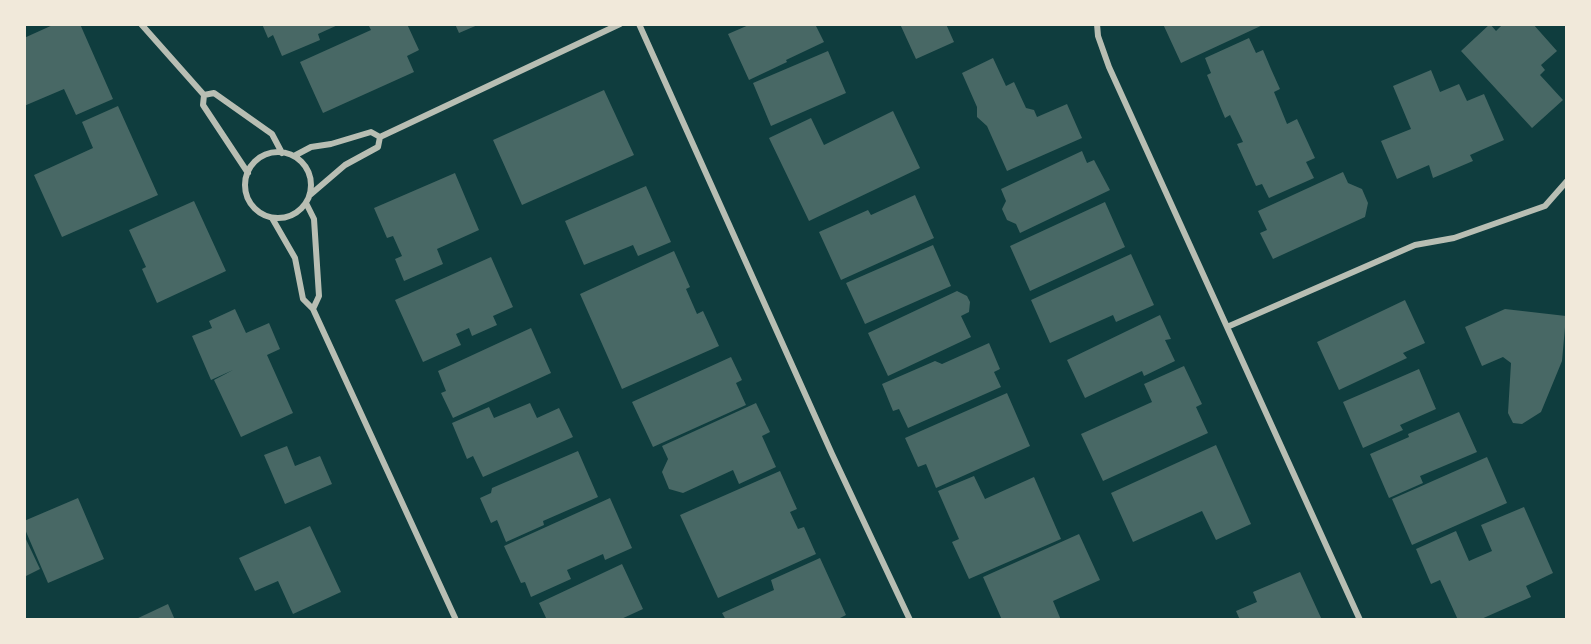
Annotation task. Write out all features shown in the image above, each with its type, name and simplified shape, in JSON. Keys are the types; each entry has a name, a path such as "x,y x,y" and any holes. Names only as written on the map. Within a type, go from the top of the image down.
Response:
{"street":[{"path":"141,24 204,95 203,105 248,173"},
{"path":"380,137 620,24"},
{"path":"639,24 832,454 910,620"},
{"path":"1097,24 1098,36 1109,67 1360,620"},
{"path":"204,95 214,93 272,134 282,153"},
{"path":"294,156 312,147 371,132 380,137"},
{"path":"310,195 345,165 378,147 380,137"},
{"path":"282,153 294,156 303,164 309,173 310,195 301,209 287,217 272,218 263,214 250,201 246,192 248,173 252,165 266,155 282,153"},
{"path":"1227,327 1415,245 1454,238 1545,206 1567,181"},
{"path":"306,203 314,219 319,296 313,309"},
{"path":"272,218 295,258 303,299 313,309 456,620"}],"building":[{"path":"55,24 80,24 113,99 76,115 64,89 24,106 24,38"},
{"path":"262,24 340,24 318,34 320,40 282,56 273,35 268,38"},
{"path":"368,24 407,24 419,50 407,56 414,72 323,113 300,62 371,30"},
{"path":"455,24 480,24 459,33"},
{"path":"751,24 815,24 824,42 749,80 728,34"},
{"path":"900,24 946,24 954,42 916,59"},
{"path":"1163,24 1265,24 1181,63"},
{"path":"1490,24 1496,31 1503,24 1533,24 1557,51 1541,65 1545,70 1540,75 1563,100 1532,128 1461,51"},
{"path":"1249,38 1256,53 1263,50 1280,89 1274,92 1287,124 1297,119 1315,158 1306,162 1314,178 1269,198 1262,184 1256,186 1237,144 1243,142 1230,115 1225,118 1207,75 1211,73 1205,58"},
{"path":"828,51 846,93 771,126 753,83"},
{"path":"993,58 1006,86 1014,82 1026,108 1034,110 1037,117 1067,104 1082,138 1007,171 987,126 977,117 977,107 962,73"},
{"path":"1431,70 1440,92 1459,84 1467,101 1484,94 1504,140 1470,155 1473,161 1433,178 1429,165 1397,179 1381,141 1411,129 1393,86"},
{"path":"604,90 634,155 522,205 493,140"},
{"path":"118,106 158,195 62,237 34,175 93,148 82,122"},
{"path":"893,111 920,168 809,221 769,138 811,118 824,145"},
{"path":"1082,151 1087,163 1094,160 1110,190 1020,233 1016,224 1007,220 1002,209 1006,201 1001,189"},
{"path":"1343,172 1348,183 1362,189 1368,203 1365,217 1273,259 1260,233 1267,230 1258,211"},
{"path":"455,173 479,230 437,249 443,264 404,281 395,259 402,256 393,236 387,238 374,208"},
{"path":"646,186 671,242 638,256 633,245 584,265 565,221"},
{"path":"915,195 934,238 841,280 819,232 868,210 871,215"},
{"path":"194,201 226,271 157,303 142,269 146,267 129,230"},
{"path":"1105,202 1125,247 1030,291 1010,246"},
{"path":"933,245 951,286 865,324 846,283"},
{"path":"674,251 690,287 686,289 697,314 703,311 719,346 622,389 580,294"},
{"path":"1131,254 1154,305 1116,322 1113,315 1050,343 1031,300"},
{"path":"491,257 513,307 493,316 497,325 472,336 469,328 456,334 461,345 423,362 395,300"},
{"path":"957,291 967,296 970,302 969,312 961,316 971,337 888,376 868,333"},
{"path":"1405,300 1425,343 1403,353 1407,358 1339,390 1317,342"},
{"path":"235,309 246,333 269,323 280,349 267,355 293,413 241,437 214,380 233,370 211,380 192,336 212,328 209,321"},
{"path":"1505,309 1566,316 1562,361 1541,412 1522,424 1513,423 1508,413 1511,363 1503,357 1482,366 1465,327"},
{"path":"1160,315 1171,339 1165,340 1175,361 1144,376 1142,371 1085,398 1067,360"},
{"path":"531,328 551,373 453,418 441,393 446,391 438,371"},
{"path":"989,343 1000,369 994,372 1001,387 908,428 899,409 893,411 882,384 935,361 942,364"},
{"path":"731,357 742,380 736,383 746,405 653,447 632,402"},
{"path":"1184,366 1202,404 1196,407 1208,433 1103,481 1081,434 1152,402 1144,384"},
{"path":"1419,369 1436,409 1400,425 1403,430 1363,448 1343,402"},
{"path":"1007,393 1030,446 936,488 926,464 918,467 905,438"},
{"path":"530,403 537,418 559,408 573,437 483,477 473,456 467,459 452,423 489,407 494,418"},
{"path":"756,403 770,432 762,436 776,467 739,484 733,470 683,493 669,489 662,472 668,459 662,446"},
{"path":"1459,412 1477,452 1420,476 1423,483 1389,498 1370,454 1409,437 1408,434"},
{"path":"1216,445 1251,524 1216,540 1202,511 1133,542 1111,493"},
{"path":"287,446 295,466 320,456 332,484 285,504 264,455"},
{"path":"578,451 598,497 543,521 544,525 506,542 497,520 491,523 480,498 491,493 492,488"},
{"path":"1487,457 1507,503 1412,545 1392,499"},
{"path":"780,471 797,509 790,512 798,529 804,527 816,554 718,598 680,515"},
{"path":"974,476 985,499 1034,477 1061,539 969,579 952,542 959,539 938,491"},
{"path":"78,498 104,559 48,583 24,527 24,521"},
{"path":"610,498 632,548 605,560 603,554 567,570 571,579 531,597 525,582 521,583 504,546"},
{"path":"1524,507 1553,573 1526,586 1531,597 1479,620 1458,620 1440,580 1431,584 1416,549 1456,531 1469,561 1492,551 1481,525"},
{"path":"310,526 341,592 293,614 278,581 255,591 239,558"},
{"path":"1079,534 1100,580 1053,601 1061,620 1002,620 983,577"},
{"path":"24,535 40,569 24,577"},
{"path":"820,558 846,615 836,620 726,620 722,613 774,590 771,580"},
{"path":"622,564 643,609 619,620 547,620 539,603"},
{"path":"1300,572 1322,620 1240,620 1236,611 1257,602 1253,592"},
{"path":"168,604 175,620 134,620"}]}
